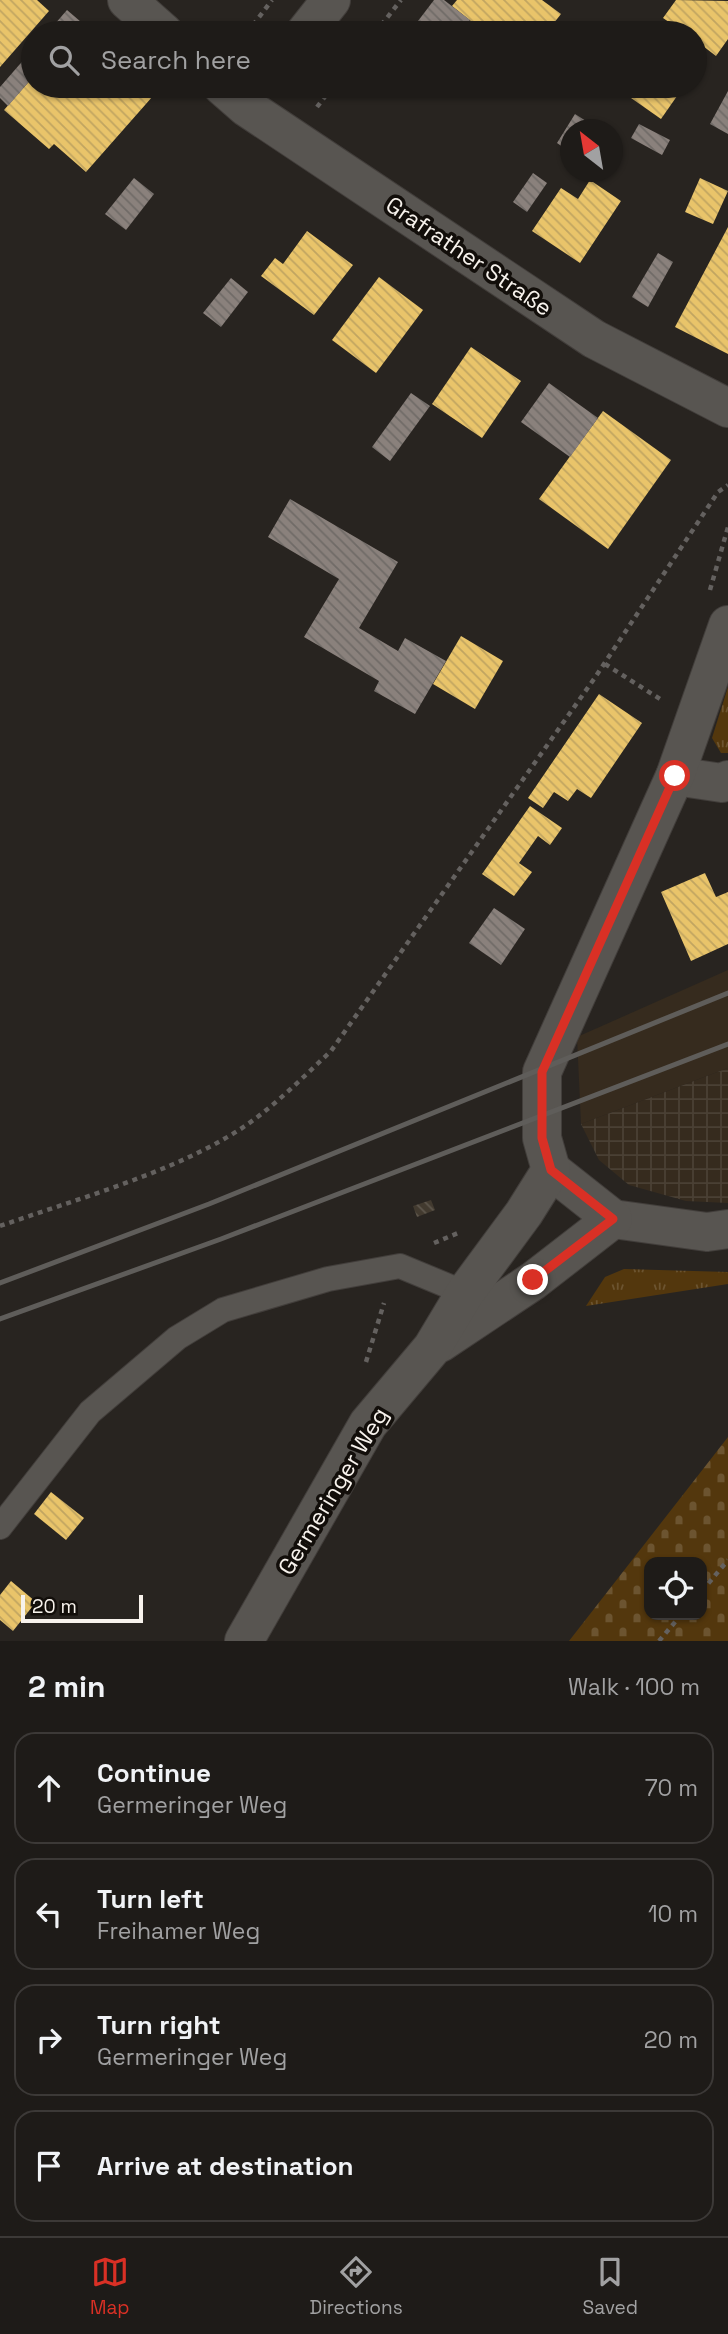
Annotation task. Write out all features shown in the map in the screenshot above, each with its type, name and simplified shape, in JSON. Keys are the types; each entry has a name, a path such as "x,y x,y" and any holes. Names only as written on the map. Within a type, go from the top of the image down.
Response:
{"street":[{"path":"127,0 151,21"},
{"path":"314,21 331,0"},
{"name":"Grafrather Straße","path":"251,98 594,339 728,408"},
{"path":"728,625 675,776 542,1072 542,1138 551,1170 613,1219 707,1232 728,1229"},
{"path":"675,776 722,783 728,780"},
{"name":"Germeringer Weg","path":"244,1641 368,1424 432,1348 465,1293 524,1213 551,1170"},
{"name":"Germeringer Weg","path":"432,1348 533,1280 613,1219"}],"lane":[{"path":"0,1527 90,1412 177,1338 223,1310 281,1291 400,1266 465,1293"}],"path":[{"path":"256,21 272,0"},
{"path":"384,21 401,0"},
{"path":"0,1226 138,1177 225,1139 284,1096 331,1051 605,664 718,492 728,485"},
{"path":"605,664 657,697"},
{"path":"400,1266 411,1253 463,1231"},
{"path":"707,1585 728,1560"},
{"path":"659,1641 677,1620"}],"shaded area":[{"path":"728,970 728,1068 581,1124 577,1037"},
{"path":"728,1068 728,1203 686,1201 629,1185 599,1160 581,1124"}],"green space":[{"path":"728,687 728,753 721,753 712,738"},
{"path":"624,1269 728,1272 728,1284 586,1306 605,1277"},
{"path":"728,1437 728,1641 569,1641"}],"building: Homes":[{"path":"0,0 37,0 49,11 40,21 21,21 21,43 0,67"},
{"path":"457,0 542,0 561,14 555,21 471,21 452,6"},
{"path":"676,0 728,1 728,39 716,56 707,49 707,21 667,21 663,18"},
{"path":"21,91 21,98 151,98 86,172 54,144 49,149 4,110"},
{"path":"631,98 676,98 661,119"},
{"path":"700,178 728,191 713,224 685,212"},
{"path":"589,182 593,182 621,201 580,263 532,231 561,188 578,199"},
{"path":"728,227 728,354 675,327"},
{"path":"307,231 353,265 314,315 261,276 275,258 283,264"},
{"path":"379,277 423,310 376,373 332,340"},
{"path":"471,347 521,381 482,438 432,404"},
{"path":"603,411 671,460 608,549 539,499"},
{"path":"461,636 503,661 475,709 433,684"},
{"path":"599,694 642,723 591,798 577,789 568,801 554,792 543,808 528,798"},
{"path":"530,806 562,828 550,845 538,836 519,863 532,872 514,896 482,874"},
{"path":"705,873 716,897 728,892 728,944 691,961 661,892"},
{"path":"51,1492 84,1518 66,1540 34,1514"},
{"path":"11,1581 36,1602 13,1631 0,1620 0,1595"}],"building: Industry":[{"path":"434,0 444,0 470,20 469,21 418,21"},
{"path":"67,10 80,21 57,21"},
{"path":"21,63 21,91 8,106 0,98 0,87"},
{"path":"728,91 728,134 710,124"},
{"path":"639,124 670,140 662,155 631,138"},
{"path":"533,173 547,183 527,212 513,202"},
{"path":"134,178 154,194 126,230 105,214"},
{"path":"658,253 673,262 648,307 632,297"},
{"path":"231,278 248,292 221,327 203,313"},
{"path":"549,383 598,418 570,457 521,422"},
{"path":"411,393 430,406 390,461 372,447"},
{"path":"290,499 398,562 359,628 398,651 405,638 446,661 415,714 374,691 379,681 304,637 339,579 268,537"},
{"path":"494,908 525,929 501,965 469,943"}],"building: Other":[{"path":"431,1200 435,1210 417,1217 413,1206"}],"railway":[{"path":"0,1283 209,1204 728,993"},
{"path":"0,1319 221,1239 728,1044"}],"route":[{"path":"533,1280 613,1219 551,1170 542,1138 540,1117 542,1072 675,776"}]}
